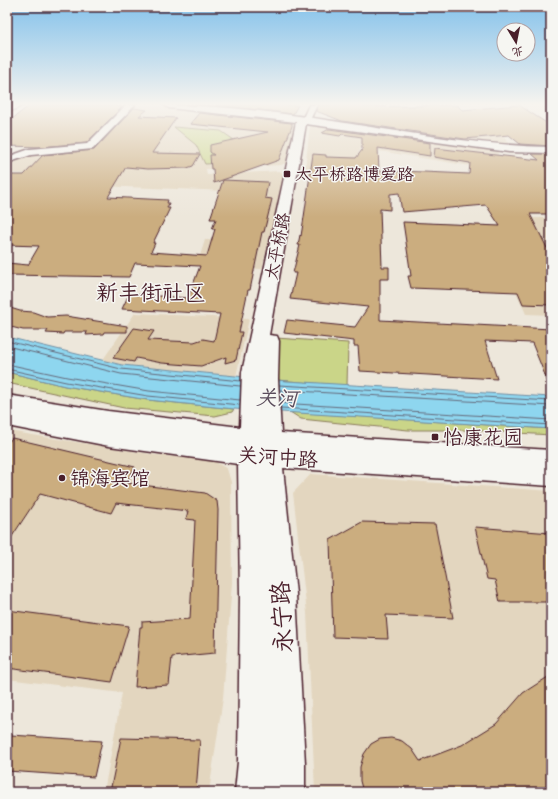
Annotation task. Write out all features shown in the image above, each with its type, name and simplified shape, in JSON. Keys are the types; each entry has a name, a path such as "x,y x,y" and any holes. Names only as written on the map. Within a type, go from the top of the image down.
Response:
{"main road":[{"path":"261,439 260,374 303,142"},
{"path":"470,142 510,149 551,150"},
{"name":"关河中路","path":"7,403 108,420 551,475"},
{"name":"关河中路","path":"7,417 110,437 261,439 551,460"},
{"name":"永宁路","path":"252,792 255,762 254,594 261,439"},
{"name":"永宁路","path":"261,439 271,477 282,594 288,764 287,792"}],"street":[{"path":"7,160 30,152 90,147 95,142"}],"shaded area":[{"path":"100,142 291,142 286,163 281,165 206,169 207,175 279,171 284,174 262,269 197,265 205,240 241,241 254,192 74,185 82,175 7,173 7,162 31,153 95,148"},
{"path":"308,142 442,142 499,150 495,170 361,148 358,154 357,181 304,178"},
{"path":"483,142 508,142 512,147"},
{"path":"545,218 551,228 551,315 526,314 507,272 522,272 496,219"},
{"path":"135,313 249,319 236,376 122,365 102,361"},
{"path":"8,431 156,455 214,461 227,469 231,482 232,583 223,698 209,792 104,792 122,693 7,679"},
{"path":"311,474 551,491 551,792 315,792 307,613 293,493"}],"green space":[{"path":"193,142 234,142 250,162 205,164 196,145"},
{"path":"276,338 348,343 347,386 277,380"},
{"path":"7,372 65,386 148,400 234,409 232,412 215,416 124,408 7,383"},
{"path":"290,412 551,429 551,435 467,430 408,430 301,419"}],"water":[{"name":"关河","path":"7,337 122,365 287,381 551,397 551,429 234,409 148,400 65,386 7,372"}],"building":[{"path":"7,142 87,142 41,147 7,146"},
{"path":"101,142 159,142 152,153 200,154 193,166 187,168 148,169 126,167 108,197 168,200 167,203 169,203 167,208 170,208 153,243 155,243 151,252 207,256 215,229 212,229 216,219 210,219 223,180 268,182 265,198 272,199 264,232 262,232 250,290 248,290 239,332 242,332 236,360 225,363 226,357 201,366 162,363 136,358 134,362 113,358 134,328 154,331 148,340 194,342 203,339 214,341 220,314 122,309 129,294 188,298 200,266 135,263 129,277 7,275 7,263 28,265 39,246 7,245 7,178 11,175 24,175 43,155 94,150"},
{"path":"222,142 286,142 279,160 214,183 210,155 214,155 210,152 210,145"},
{"path":"362,142 430,143 430,156 378,148 379,171 469,174 470,163 434,157 435,148 539,160 532,154 551,154 551,214 530,214 547,248 551,248 551,305 523,304 518,292 411,288 408,276 411,276 403,222 500,226 486,205 402,212 399,193 390,194 390,210 380,209 382,267 389,267 389,279 380,279 380,320 551,329 551,390 532,343 485,341 497,379 360,371 358,346 354,346 354,341 284,333 287,320 355,327 368,307 290,299 296,273 293,273 300,245 298,245 300,235 301,236 313,154 326,155 326,157 356,158 362,150"},
{"path":"518,142 551,142 551,146 520,144"},
{"path":"7,307 20,311 33,312 47,317 66,316 127,326 127,332 104,332 103,334 86,335 87,332 64,332 63,334 46,333 48,330 23,330 7,326"},
{"path":"12,438 135,467 126,483 205,493 217,501 215,653 172,657 169,685 135,687 140,627 142,627 142,622 190,619 195,520 186,519 188,511 116,503 111,513 40,494 7,544 7,444"},
{"path":"362,522 435,524 453,618 386,615 388,639 333,637 330,540"},
{"path":"475,527 551,533 551,602 500,602 495,580 487,579"},
{"path":"7,610 129,626 112,682 7,668"},
{"path":"551,675 551,792 363,792 360,781 360,767 364,754 371,744 380,739 391,738 402,741 412,749 420,761 462,745 496,724 523,693"},
{"path":"11,735 102,741 94,777 7,771 7,747"},
{"path":"121,738 200,740 196,792 110,792"}],"place":[{"name":"太平桥路博爱路","path":"287,174"},
{"name":"怡康花园","path":"435,437"},
{"name":"锦海宾馆","path":"62,478"}],"district":[{"name":"新丰街社区","path":"151,292"}]}
